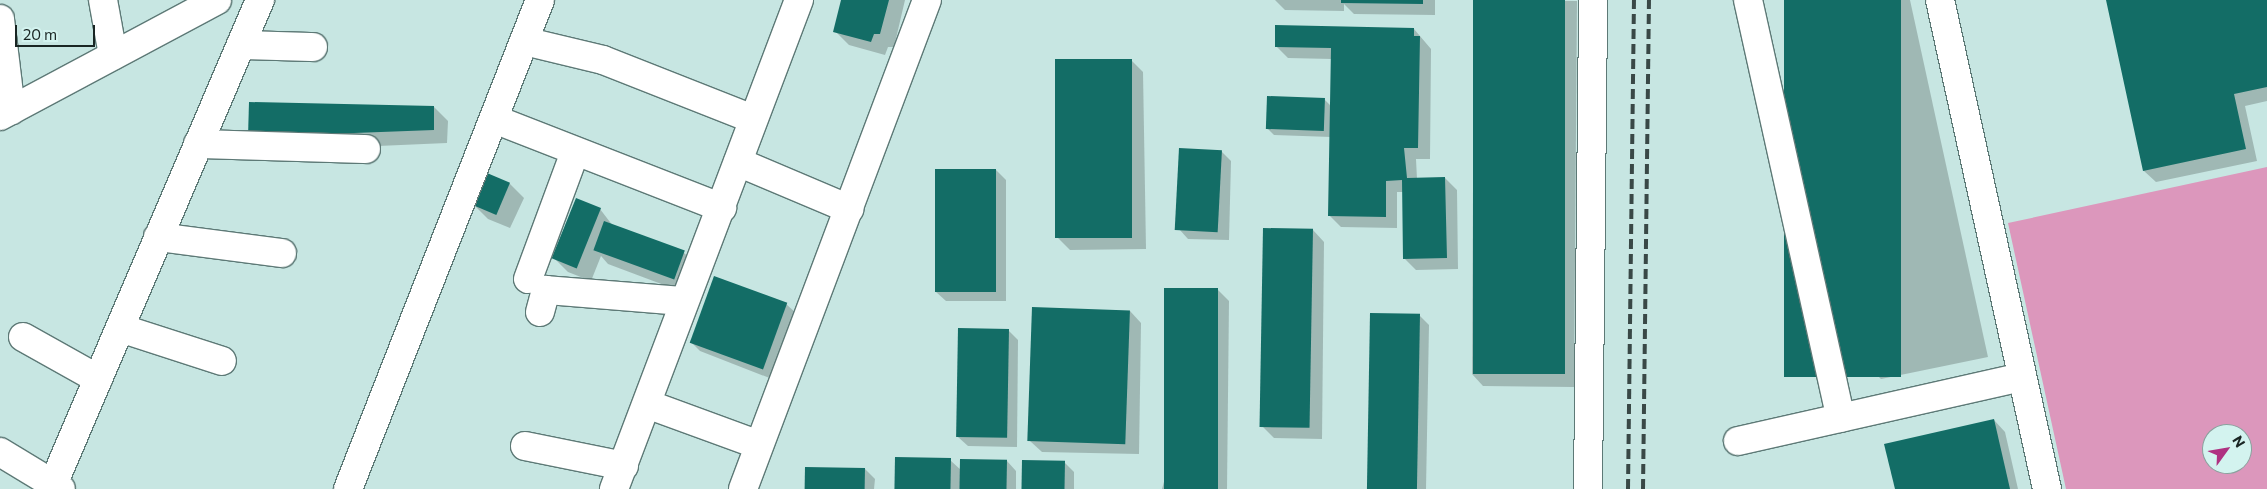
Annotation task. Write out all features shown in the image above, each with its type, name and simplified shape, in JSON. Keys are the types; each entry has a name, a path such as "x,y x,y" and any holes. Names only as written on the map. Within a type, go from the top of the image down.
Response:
{"street":[{"path":"103,0 113,56"},
{"path":"0,18 5,113 217,0"},
{"path":"0,452 55,488 98,379 260,0"},
{"path":"348,489 540,0"},
{"path":"525,446 619,477 799,0"},
{"path":"743,489 927,0"},
{"path":"1588,489 1593,0"},
{"path":"1748,0 1841,418"},
{"path":"1940,0 2046,489"},
{"path":"524,41 603,60 753,119"},
{"path":"240,45 313,47"},
{"path":"494,119 722,208"},
{"path":"198,144 366,149"},
{"path":"528,279 575,152"},
{"path":"738,162 850,208"},
{"path":"158,237 282,252"},
{"path":"540,312 546,290 684,301"},
{"path":"120,328 222,361"},
{"path":"24,337 98,379"},
{"path":"1738,441 2021,377"},
{"path":"647,404 759,445"}],"shaded area":[{"path":"2267,167 2267,489 2066,489 2008,223"}],"building":[{"path":"841,0 889,0 880,34 874,34 871,42 833,32"},
{"path":"1341,0 1423,0 1423,4 1341,3"},
{"path":"1473,0 1565,0 1565,374 1473,374"},
{"path":"1784,0 1901,0 1901,377 1784,377"},
{"path":"2106,0 2267,0 2267,87 2234,94 2246,149 2143,171"},
{"path":"1275,25 1414,28 1414,36 1420,36 1418,148 1404,148 1407,178 1445,177 1447,258 1403,259 1402,180 1386,181 1386,217 1328,216 1331,48 1275,47"},
{"path":"1055,59 1132,59 1132,238 1055,238"},
{"path":"1267,96 1325,98 1324,131 1266,129"},
{"path":"249,102 434,106 434,130 248,137"},
{"path":"1179,148 1222,150 1218,232 1175,230"},
{"path":"935,169 996,169 996,292 935,292"},
{"path":"487,173 510,183 496,215 473,205"},
{"path":"576,198 601,208 577,268 552,258"},
{"path":"604,221 685,250 674,280 593,250"},
{"path":"1263,228 1313,229 1310,428 1260,427"},
{"path":"714,276 787,303 763,369 690,343"},
{"path":"1164,288 1218,288 1218,489 1164,489"},
{"path":"1032,307 1130,310 1125,444 1027,441"},
{"path":"1370,313 1420,314 1417,489 1367,489"},
{"path":"958,328 1009,329 1007,438 956,437"},
{"path":"1994,419 2010,489 1895,489 1884,444"},
{"path":"895,457 951,458 950,489 894,489"},
{"path":"960,459 1007,460 1006,489 959,489"},
{"path":"1022,460 1065,461 1065,489 1021,489"},
{"path":"805,467 865,468 865,489 805,489"}],"railway":[{"path":"1628,489 1634,0"},
{"path":"1643,489 1649,0"}]}
